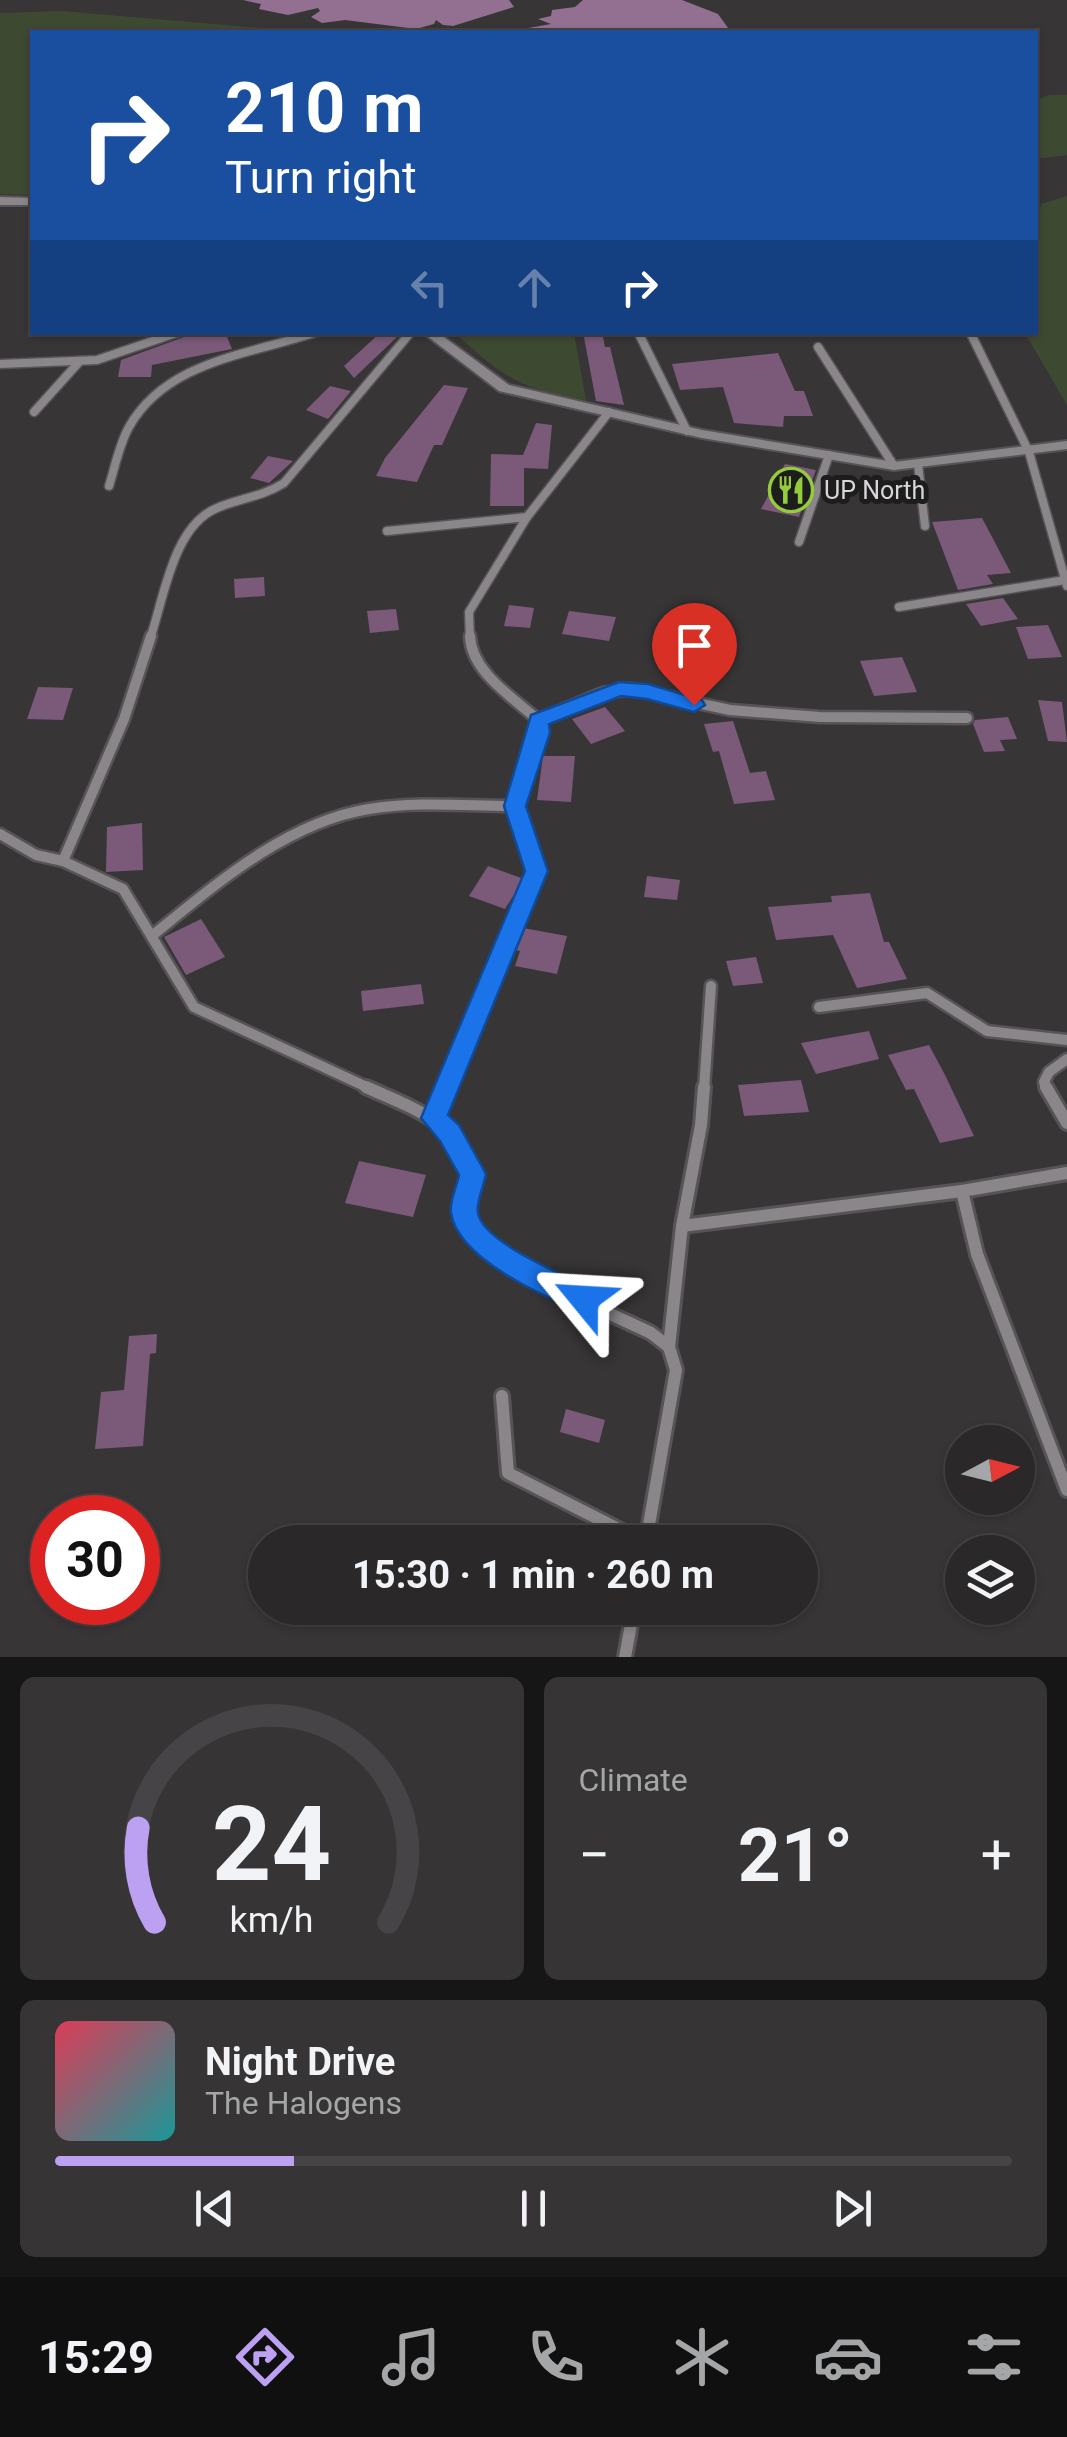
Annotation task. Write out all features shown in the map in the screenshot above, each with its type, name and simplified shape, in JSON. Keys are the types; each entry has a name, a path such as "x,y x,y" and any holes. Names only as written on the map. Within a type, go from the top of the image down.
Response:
{"street":[{"path":"0,201 30,202"},
{"path":"0,364 97,360 170,335"},
{"path":"109,486 129,428 156,390 174,376 308,335"},
{"path":"63,861 124,719 182,543 192,524 212,508 267,494 284,482 409,335"},
{"path":"432,335 504,388 687,430 829,455 894,466 1067,445"},
{"path":"640,335 687,430"},
{"path":"899,607 1066,583 1028,452 971,335"},
{"path":"818,347 894,466"},
{"path":"34,412 80,361"},
{"path":"434,1118 537,871 515,806 539,733 538,720 480,667 466,631 469,612 527,517 609,412"},
{"path":"799,542 829,455"},
{"path":"918,464 925,526"},
{"path":"386,531 527,517"},
{"path":"538,720 602,692 632,688 730,710 967,718"},
{"path":"153,936 201,897 306,831 366,810 515,806"},
{"path":"0,834 36,855 63,861 122,888 194,1007 434,1118 450,1133 473,1174 464,1211 474,1238 518,1266 651,1332 668,1347"},
{"path":"648,1525 676,1370 668,1347 682,1226 701,1125 711,986"},
{"path":"820,1008 927,993 987,1031 1067,1040"},
{"path":"1067,1060 1049,1072 1044,1082 1050,1099 1067,1123"},
{"path":"682,1226 1067,1173"},
{"path":"962,1190 977,1254 1067,1490"},
{"path":"502,1396 508,1473 611,1525"},
{"path":"626,1657 631,1625"}],"green space":[{"path":"61,11 286,30 30,30 30,195 0,194 0,13"},
{"path":"1067,95 1067,155 1038,159 1038,99"},
{"path":"1067,196 1067,405 1026,335 1038,335 1041,204"},
{"path":"457,335 574,335 586,400 529,386 486,361"}],"shaded area":[{"path":"243,0 509,0 514,7 453,26 436,20 416,29 345,20 322,23 311,17 320,11 318,8 288,15 259,9 261,4"},
{"path":"583,0 682,0 718,14 730,30 516,30 551,24 538,19 551,16 552,10 575,7"}],"building":[{"path":"226,335 232,349 152,365 151,377 118,377 121,360 184,337"},
{"path":"378,335 397,337 354,378 344,366"},
{"path":"584,335 603,335 605,347 610,347 624,405 596,401"},
{"path":"778,353 795,391 804,391 813,416 784,416 783,427 734,423 723,387 680,390 672,364"},
{"path":"444,385 468,388 442,445 434,445 417,482 376,476 385,458"},
{"path":"330,386 351,391 328,419 306,410"},
{"path":"536,423 552,425 548,469 524,468 524,506 490,506 491,454 523,455"},
{"path":"268,456 293,461 269,483 250,478"},
{"name":"UP North","path":"785,464 816,470 799,517 761,509"},
{"path":"982,518 1011,573 987,575 993,584 958,590 932,522"},
{"path":"264,577 265,596 235,598 234,579"},
{"path":"1003,598 1018,619 981,626 966,604"},
{"path":"509,605 534,608 530,628 504,626"},
{"path":"396,609 399,630 370,633 367,611"},
{"path":"569,611 616,617 609,641 562,634"},
{"path":"1048,625 1062,657 1028,659 1016,627"},
{"path":"902,657 917,692 874,696 860,661"},
{"path":"38,687 73,688 63,720 27,719"},
{"path":"1038,700 1062,702 1067,742 1048,741"},
{"path":"605,707 625,731 591,744 572,719"},
{"path":"1008,717 1017,739 1000,740 1005,751 984,752 973,724 975,720"},
{"path":"733,721 750,773 766,771 775,800 734,804 719,751 713,752 704,724"},
{"path":"543,756 575,756 571,802 537,800"},
{"path":"142,823 143,870 106,872 107,827"},
{"path":"488,866 524,879 505,909 469,896"},
{"path":"647,876 680,880 677,900 644,897"},
{"path":"870,893 884,942 889,942 907,979 857,988 833,935 776,940 768,907 832,902 831,896"},
{"path":"201,919 225,957 186,975 164,937"},
{"path":"523,928 567,936 557,974 515,966 520,951 514,950"},
{"path":"756,957 763,983 733,986 726,961"},
{"path":"421,984 424,1004 363,1011 361,991"},
{"path":"869,1031 879,1059 816,1074 801,1043"},
{"path":"929,1045 974,1136 940,1143 914,1089 906,1090 888,1055"},
{"path":"801,1080 809,1112 744,1116 738,1085"},
{"path":"359,1161 426,1175 413,1217 345,1203"},
{"path":"157,1334 156,1353 150,1354 143,1446 95,1449 101,1392 124,1390 129,1336"},
{"path":"566,1409 605,1420 599,1443 560,1432"}],"place":[{"name":"UP North","path":"791,490"}],"route":[{"path":"584,1299 518,1266 474,1238 464,1211 473,1174 450,1133 434,1118 537,871 515,806 539,733 538,720 602,692 619,689 632,688 694,705"}]}
